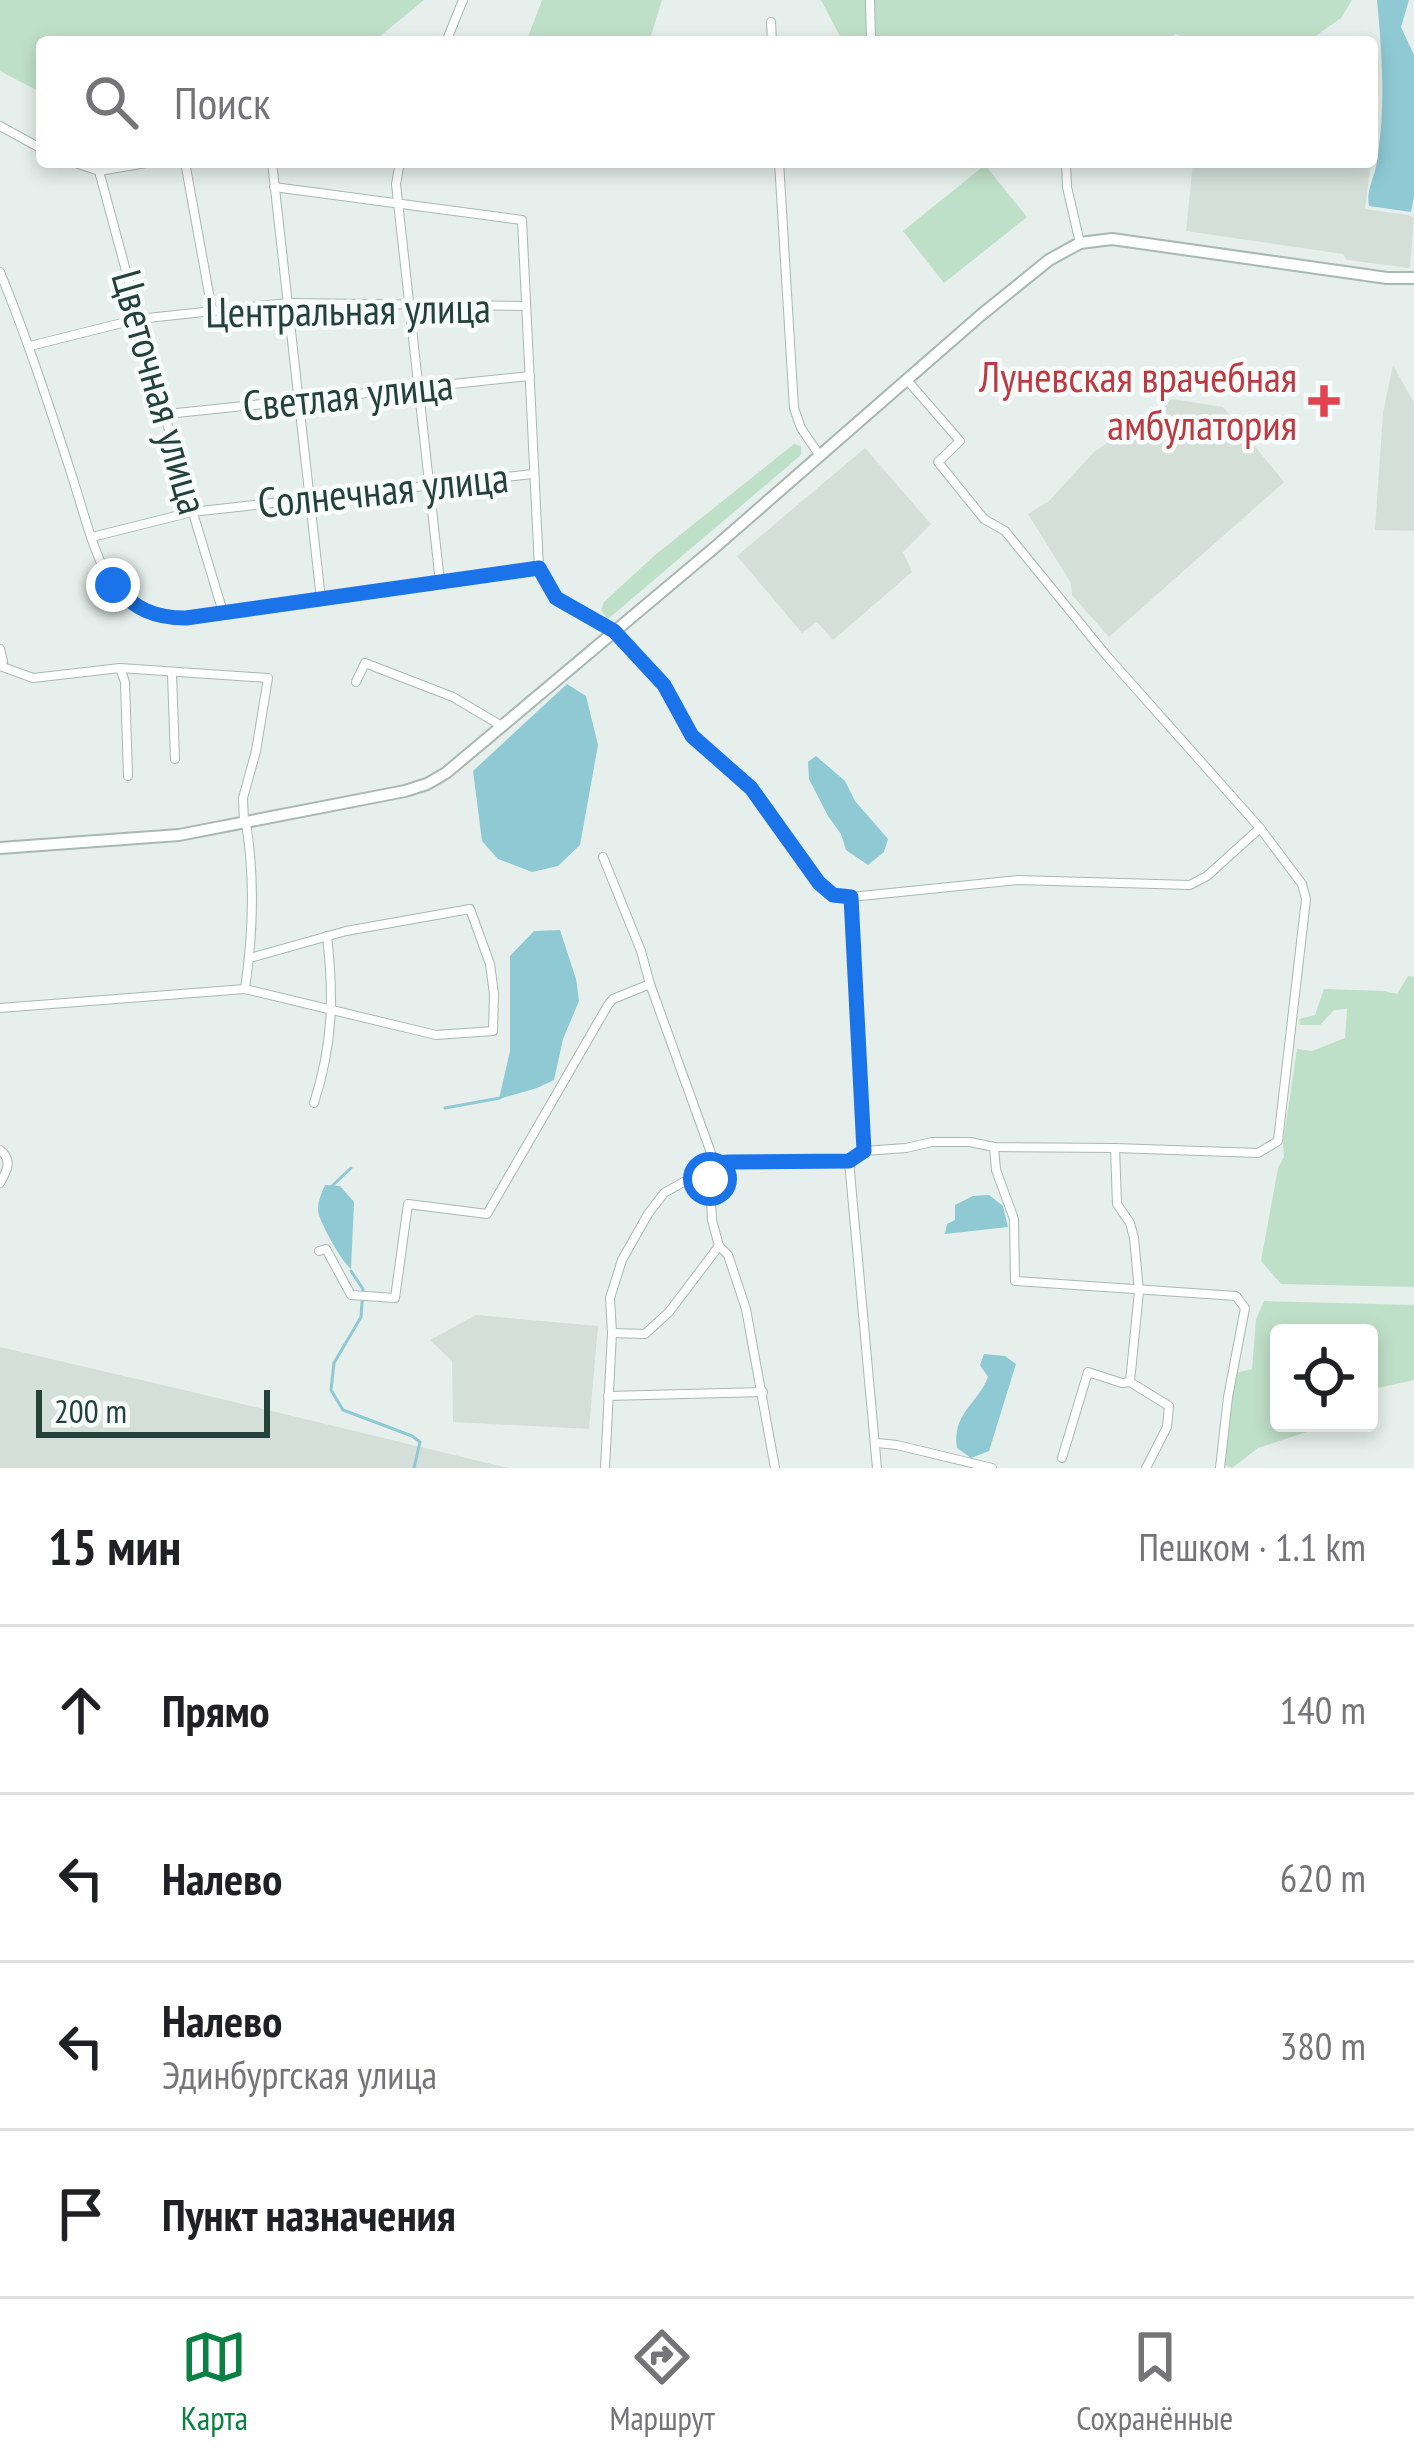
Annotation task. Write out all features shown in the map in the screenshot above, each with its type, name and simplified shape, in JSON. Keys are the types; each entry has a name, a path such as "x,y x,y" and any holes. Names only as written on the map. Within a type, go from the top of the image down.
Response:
{"street":[{"path":"448,36 463,0"},
{"path":"870,0 871,36"},
{"path":"771,22 772,36"},
{"path":"0,126 36,146"},
{"path":"90,168 128,168"},
{"path":"185,168 212,310"},
{"path":"272,168 320,599"},
{"path":"399,168 396,184 440,582"},
{"path":"779,168 794,408 800,428 820,456"},
{"path":"1066,168 1080,243"},
{"name":"Цветочная улица","path":"99,171 223,612"},
{"path":"274,188 522,220 539,568 556,598 614,631 664,685 692,736 751,788 819,883 833,895 1018,880 1190,885 1207,876 1260,828"},
{"path":"0,848 179,835 427,784 614,631 981,315 1049,260 1080,243 1112,239 1414,278"},
{"path":"0,272 30,346 92,537 113,585 129,603 149,614 186,618 539,568"},
{"name":"Центральная улица","path":"30,346 138,319 288,303 525,306"},
{"name":"Светлая улица","path":"166,414 530,376"},
{"path":"605,1468 610,1298 622,1260 664,1193 715,1164 849,1161 864,1151 932,1142 1258,1153 1278,1141 1306,899 1302,884 1260,828 1106,655 1005,531 984,520 965,497 938,462 960,441 907,380"},
{"name":"Солнечная улица","path":"92,537 192,512 533,474"},
{"path":"0,649 0,664 33,679 120,668 268,678 243,798 253,861 245,989"},
{"path":"356,682 365,662 453,697 500,725"},
{"path":"120,668 125,682 128,776"},
{"path":"172,674 175,759"},
{"path":"604,857 715,1164 710,1179 712,1220 746,1309 775,1468"},
{"path":"851,897 864,1151"},
{"path":"0,1008 245,989 436,1035 493,1031 490,964 470,909 327,936 250,958"},
{"path":"314,1103 328,1053 332,1012 327,936"},
{"path":"319,1251 326,1249 351,1294 395,1298 407,1204 487,1214 608,1004 650,984"},
{"path":"994,1147 995,1170 1014,1219 1015,1281 1236,1295 1245,1308 1220,1468"},
{"path":"1115,1148 1117,1204 1134,1238 1139,1291 1130,1382"},
{"path":"0,1150 8,1158 0,1183"},
{"path":"849,1161 878,1468"},
{"path":"612,1333 645,1334 669,1312 719,1246"},
{"path":"1062,1458 1088,1372 1130,1382 1169,1406 1167,1427 1146,1468"},
{"path":"608,1396 763,1392"},
{"path":"877,1443 992,1468"}],"shaded area":[{"path":"1192,168 1370,168 1365,209 1414,218 1410,268 1186,231"},
{"path":"1393,365 1414,403 1414,531 1375,530 1383,413"},
{"path":"1172,399 1223,407 1284,482 1109,637 1072,595 1071,583 1028,514 1049,501 1094,452"},
{"path":"865,448 931,524 903,552 912,572 833,640 817,622 802,633 737,556"},
{"path":"476,1315 598,1326 589,1429 453,1422 452,1361 430,1340"},
{"path":"0,1347 205,1395 508,1468 0,1468"}],"green space":[{"path":"0,0 424,0 380,36 36,36 36,90 0,71"},
{"path":"542,0 662,0 651,36 528,36"},
{"path":"821,0 1352,0 1341,18 1316,36 840,36"},
{"path":"981,168 987,168 1027,217 944,283 903,231"},
{"path":"794,444 801,446 801,455 608,619 601,610 604,602"},
{"path":"1408,976 1414,977 1414,1287 1281,1284 1261,1261 1284,1157 1297,1049 1312,1051 1345,1038 1347,1009 1334,1010 1320,1025 1300,1025 1299,1019 1315,1015 1324,989 1397,994"},
{"path":"1264,1301 1414,1305 1414,1380 1378,1388 1378,1324 1270,1324 1270,1432 1307,1432 1258,1448 1232,1468 1220,1463 1231,1374 1252,1369 1256,1319"}],"water":[{"path":"1377,0 1409,0 1401,27 1414,55 1411,212 1369,206 1378,168 1382,60"},
{"path":"567,684 586,696 598,745 580,845 558,866 532,872 498,859 482,841 473,771"},
{"path":"816,756 845,781 855,801 888,839 884,852 868,865 846,850 809,779 808,762"},
{"path":"560,930 579,1001 563,1039 554,1080 499,1099 510,1051 510,956 534,931"},
{"path":"325,1185 340,1186 354,1202 351,1269 319,1215"},
{"path":"989,1195 1003,1206 1008,1227 945,1234 947,1224 955,1220 955,1205"},
{"path":"984,1354 1005,1356 1016,1364 989,1451 971,1458 957,1448 956,1436 988,1377 980,1365"}],"waterway":[{"path":"445,1108 500,1098"},
{"path":"332,1186 351,1168"},
{"path":"351,1271 363,1289 361,1317 334,1363 331,1390 343,1410 420,1442 414,1468"}],"place":[{"name":"Луневская врачебная амбулатория","path":"1324,401"}],"route":[{"path":"113,585 129,603 149,614 186,618 539,568 556,598 614,631 664,685 692,736 751,788 819,883 833,895 851,897 864,1151 849,1161 715,1164 710,1179"}]}
